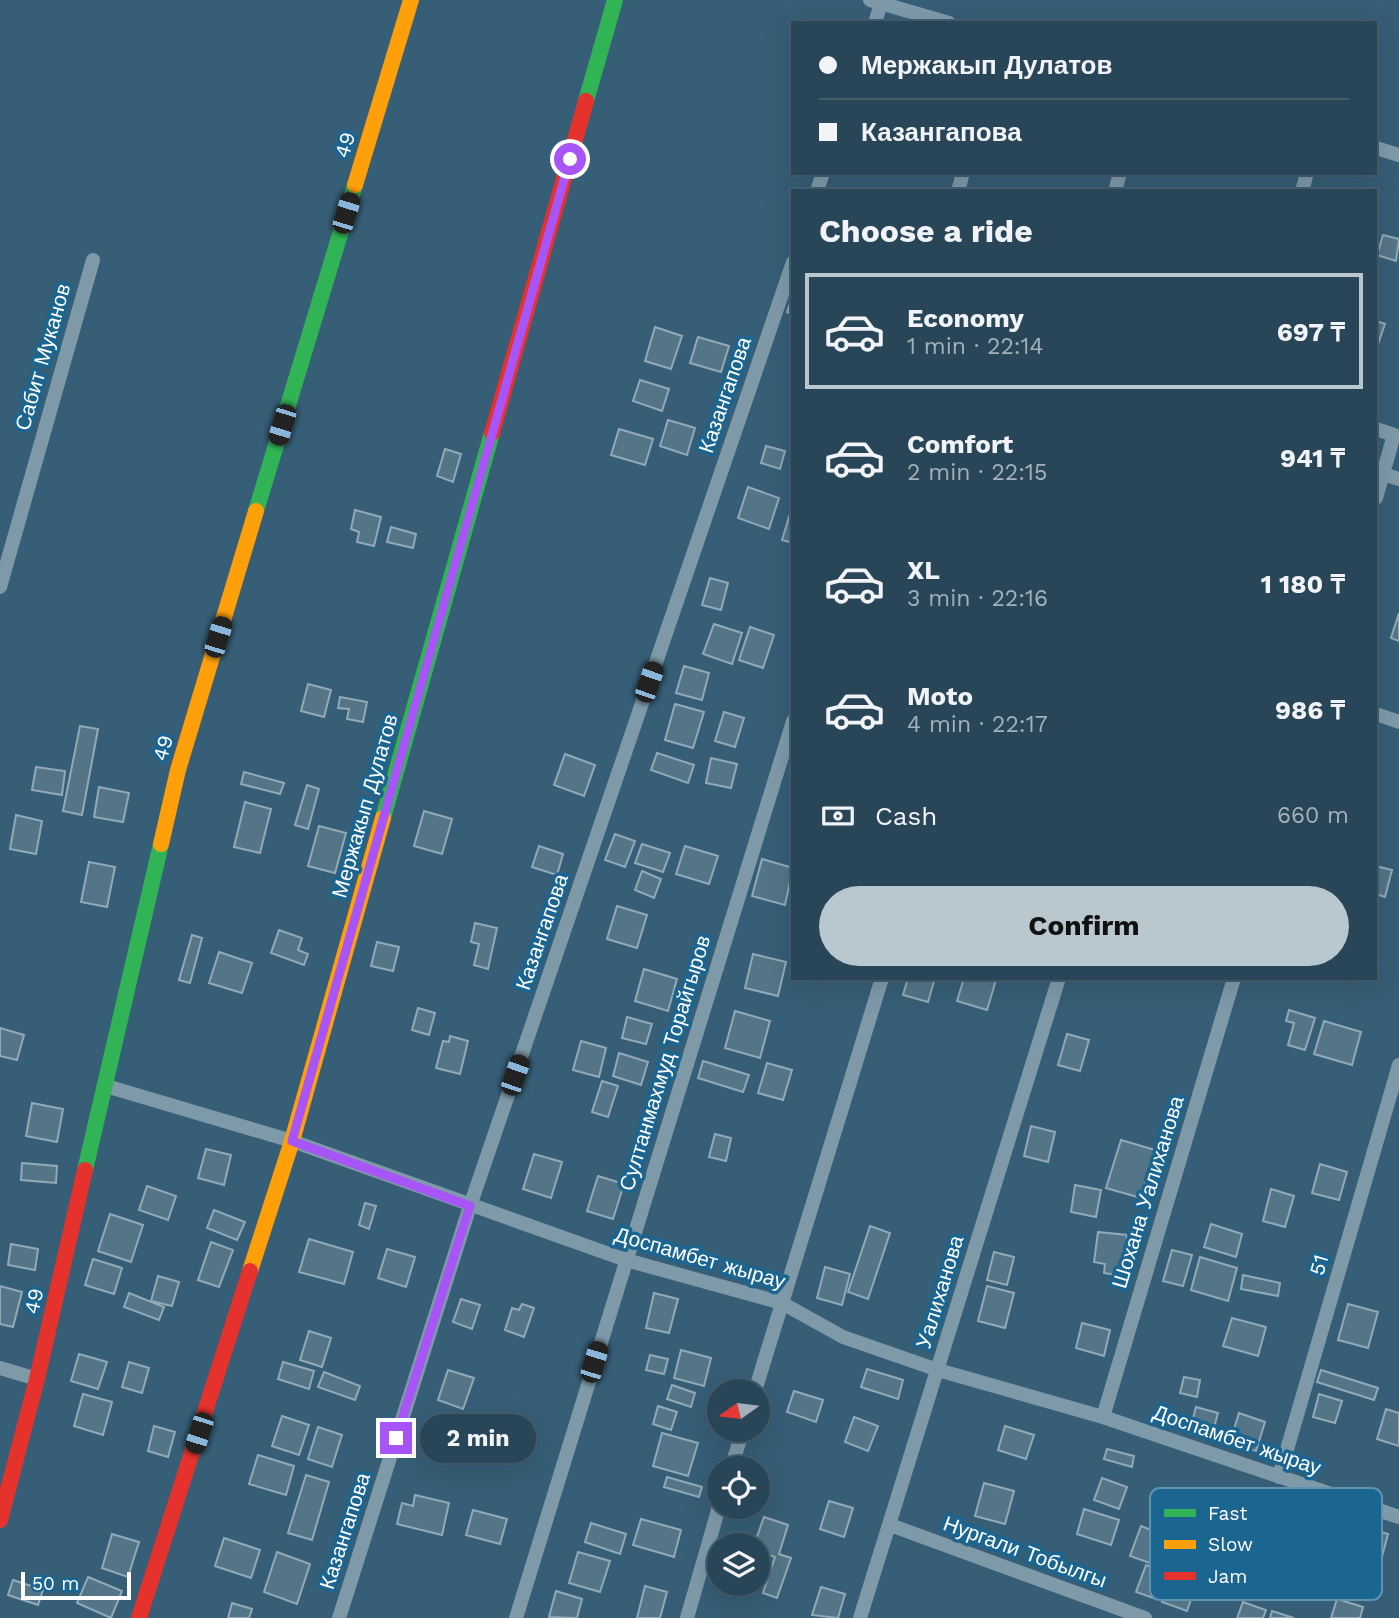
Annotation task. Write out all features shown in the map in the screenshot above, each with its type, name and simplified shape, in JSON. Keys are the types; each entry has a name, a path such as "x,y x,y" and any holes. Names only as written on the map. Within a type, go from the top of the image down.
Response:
{"street":[{"name":"49","path":"0,1520 37,1379 178,770 411,0"},
{"name":"Мержакып Дулатов","path":"139,1618 292,1141 615,0"},
{"path":"874,21 876,2 942,21"},
{"path":"1377,148 1399,155"},
{"name":"Сабит Муканов","path":"0,587 93,260"},
{"name":"Казангапова","path":"339,1618 470,1206 791,268"},
{"path":"1377,429 1394,435 1377,495"},
{"path":"1383,474 1399,479"},
{"path":"1377,714 1399,722"},
{"name":"Султанмахмуд Торайгыров","path":"516,1618 791,728"},
{"path":"759,1379 881,980"},
{"name":"Уалиханова","path":"860,1618 1058,980"},
{"name":"Шохана Уалиханова","path":"1103,1418 1233,980"},
{"name":"51","path":"1279,1477 1399,1065"},
{"name":"Доспамбет жырау","path":"106,1086 292,1141 626,1260 782,1303 843,1337 938,1370 1103,1418 1312,1488"},
{"path":"0,1368 37,1379"},
{"name":"Доспамбет жырау","path":"1382,1511 1399,1517"},
{"path":"687,1618 716,1519"},
{"name":"Нургали Тобылгы","path":"890,1525 1145,1618"}],"building":[{"path":"1383,235 1399,239 1396,261 1377,255"},
{"path":"1377,321 1385,324 1377,347"},
{"path":"655,327 682,336 671,369 645,361"},
{"path":"698,337 729,346 721,372 690,363"},
{"path":"640,380 669,389 662,411 633,401"},
{"path":"668,420 695,428 687,455 660,446"},
{"path":"619,429 653,439 645,465 611,455"},
{"path":"766,446 785,451 780,469 761,463"},
{"path":"445,449 461,454 453,482 437,476"},
{"path":"748,487 779,498 769,529 738,518"},
{"path":"355,510 381,517 374,546 357,542 359,532 351,529"},
{"path":"791,510 791,542 782,540"},
{"path":"391,527 416,534 413,548 387,542"},
{"path":"710,578 728,583 721,610 702,605"},
{"path":"1399,613 1399,641 1391,638"},
{"path":"714,624 742,633 732,664 703,654"},
{"path":"750,627 774,635 763,668 739,660"},
{"path":"684,666 709,673 702,700 676,693"},
{"path":"308,684 331,690 324,717 301,711"},
{"path":"340,697 367,702 363,722 347,719 349,709 338,708"},
{"path":"675,704 704,712 693,748 665,740"},
{"path":"724,712 744,718 735,747 715,741"},
{"path":"80,726 98,729 82,815 63,811"},
{"path":"657,753 694,765 688,783 651,770"},
{"path":"565,754 595,765 584,796 554,785"},
{"path":"711,758 737,764 731,788 706,783"},
{"path":"36,767 65,771 62,795 32,790"},
{"path":"244,772 284,783 280,794 241,784"},
{"path":"307,785 319,789 308,829 295,825"},
{"path":"99,787 129,793 123,822 94,817"},
{"path":"245,802 271,809 260,853 234,847"},
{"path":"424,811 452,819 442,854 414,846"},
{"path":"16,815 42,821 36,854 10,849"},
{"path":"319,826 346,833 335,873 308,866"},
{"path":"615,834 635,841 625,867 605,860"},
{"path":"642,844 670,853 663,872 635,863"},
{"path":"539,846 563,854 557,875 532,867"},
{"path":"685,846 718,856 709,884 676,874"},
{"path":"762,859 791,867 785,905 752,896"},
{"path":"89,862 115,867 107,907 81,902"},
{"path":"1377,866 1392,870 1385,897 1377,894"},
{"path":"642,871 661,879 654,898 635,890"},
{"path":"617,906 647,915 637,948 607,939"},
{"path":"475,923 497,928 488,969 474,965 479,944 471,942"},
{"path":"279,930 302,938 298,950 308,954 304,965 271,953"},
{"path":"192,935 202,938 190,983 179,980"},
{"path":"377,942 399,947 393,971 371,966"},
{"path":"219,952 252,963 242,993 209,983"},
{"path":"753,954 786,962 778,996 745,988"},
{"path":"644,969 677,979 668,1011 635,1001"},
{"path":"907,980 934,980 928,1002 903,995"},
{"path":"963,980 996,980 987,1010 957,1001"},
{"path":"418,1008 435,1013 429,1035 412,1030"},
{"path":"1289,1010 1315,1018 1305,1050 1288,1045 1294,1023 1286,1021"},
{"path":"735,1011 770,1021 760,1058 725,1048"},
{"path":"627,1017 652,1024 646,1044 622,1038"},
{"path":"1324,1021 1361,1032 1352,1065 1314,1054"},
{"path":"0,1028 24,1035 17,1060 0,1056"},
{"path":"1067,1034 1089,1040 1080,1071 1058,1065"},
{"path":"450,1036 468,1041 460,1074 436,1068 443,1041 449,1042"},
{"path":"581,1041 606,1048 599,1077 573,1070"},
{"path":"619,1053 648,1062 641,1085 613,1076"},
{"path":"703,1061 749,1075 743,1092 698,1078"},
{"path":"767,1063 792,1070 783,1100 758,1093"},
{"path":"602,1081 618,1086 608,1117 592,1112"},
{"path":"32,1103 63,1109 57,1142 26,1136"},
{"path":"1031,1126 1055,1132 1048,1162 1024,1156"},
{"path":"715,1134 731,1138 726,1161 709,1157"},
{"path":"1121,1140 1155,1150 1141,1198 1106,1188"},
{"path":"206,1149 231,1155 224,1185 198,1178"},
{"path":"534,1154 562,1162 551,1198 523,1189"},
{"path":"22,1163 57,1166 56,1183 21,1180"},
{"path":"1320,1164 1347,1172 1339,1200 1312,1193"},
{"path":"598,1176 624,1184 613,1219 587,1211"},
{"path":"1075,1185 1101,1190 1096,1217 1071,1212"},
{"path":"147,1186 176,1196 168,1220 139,1210"},
{"path":"1271,1189 1294,1196 1285,1227 1263,1221"},
{"path":"365,1203 376,1206 369,1229 359,1225"},
{"path":"214,1210 245,1222 237,1240 207,1228"},
{"path":"110,1214 143,1225 131,1262 98,1251"},
{"path":"1211,1224 1242,1234 1236,1257 1204,1247"},
{"path":"870,1226 890,1233 868,1299 848,1292"},
{"path":"1098,1232 1127,1235 1122,1276 1104,1273 1105,1264 1094,1262"},
{"path":"309,1239 353,1252 344,1284 299,1272"},
{"path":"211,1242 233,1250 219,1287 198,1280"},
{"path":"11,1244 38,1249 35,1270 8,1265"},
{"path":"387,1249 415,1257 406,1287 378,1278"},
{"path":"1172,1250 1192,1255 1183,1286 1163,1281"},
{"path":"994,1252 1014,1257 1007,1285 987,1280"},
{"path":"1200,1257 1237,1268 1228,1301 1191,1290"},
{"path":"93,1259 122,1268 114,1294 85,1285"},
{"path":"825,1267 850,1274 842,1305 817,1298"},
{"path":"1243,1275 1280,1283 1278,1296 1241,1289"},
{"path":"158,1276 179,1282 172,1306 151,1301"},
{"path":"0,1286 22,1292 13,1327 0,1324"},
{"path":"987,1286 1014,1293 1005,1328 978,1321"},
{"path":"129,1293 164,1307 159,1320 124,1307"},
{"path":"654,1293 678,1299 669,1333 646,1328"},
{"path":"461,1299 480,1305 472,1329 453,1322"},
{"path":"522,1304 534,1308 524,1337 505,1330 512,1308 519,1310"},
{"path":"1348,1304 1378,1312 1368,1348 1338,1340"},
{"path":"1232,1318 1266,1327 1258,1356 1223,1346"},
{"path":"1082,1323 1110,1330 1104,1356 1076,1348"},
{"path":"309,1331 331,1338 322,1367 300,1360"},
{"path":"681,1350 711,1358 704,1386 674,1378"},
{"path":"79,1354 107,1362 98,1389 71,1381"},
{"path":"650,1355 668,1359 664,1374 646,1370"},
{"path":"129,1362 149,1368 142,1393 122,1387"},
{"path":"283,1362 314,1371 309,1389 278,1379"},
{"path":"867,1369 903,1380 898,1399 861,1387"},
{"path":"448,1370 474,1378 463,1409 438,1400"},
{"path":"1321,1370 1378,1388 1374,1400 1317,1382"},
{"path":"324,1372 360,1386 355,1400 318,1387"},
{"path":"1184,1377 1200,1380 1197,1397 1180,1393"},
{"path":"672,1385 695,1393 691,1407 667,1399"},
{"path":"794,1391 823,1400 816,1422 787,1412"},
{"path":"83,1394 112,1402 103,1435 74,1426"},
{"path":"1319,1394 1342,1401 1335,1423 1313,1417"},
{"path":"658,1406 677,1412 671,1430 653,1424"},
{"path":"1196,1407 1218,1413 1211,1439 1189,1433"},
{"path":"1386,1409 1399,1413 1399,1446 1377,1439"},
{"path":"1239,1413 1265,1422 1256,1451 1230,1442"},
{"path":"282,1416 309,1425 299,1455 272,1446"},
{"path":"854,1417 878,1426 868,1451 845,1442"},
{"path":"154,1426 175,1432 168,1457 148,1451"},
{"path":"1005,1426 1034,1435 1026,1459 998,1450"},
{"path":"318,1427 342,1435 332,1467 308,1459"},
{"path":"662,1433 698,1443 688,1476 653,1466"},
{"path":"1107,1449 1134,1456 1132,1467 1104,1459"},
{"path":"258,1455 294,1466 286,1495 249,1484"},
{"path":"306,1475 329,1482 312,1540 288,1533"},
{"path":"667,1477 702,1487 699,1497 664,1487"},
{"path":"1102,1478 1127,1487 1119,1509 1094,1500"},
{"path":"984,1483 1014,1491 1005,1524 975,1516"},
{"path":"415,1495 449,1503 442,1535 397,1524 402,1503 413,1506"},
{"path":"829,1501 853,1508 844,1537 820,1529"},
{"path":"1084,1509 1119,1520 1111,1545 1077,1534"},
{"path":"473,1510 507,1519 500,1544 466,1535"},
{"path":"641,1519 681,1530 674,1557 633,1545"},
{"path":"763,1519 788,1525 779,1554 791,1558 777,1598 770,1596 770,1572 775,1557 770,1556 770,1533 758,1533"},
{"path":"591,1523 626,1534 620,1554 585,1542"},
{"path":"1141,1526 1150,1530 1150,1563 1130,1556"},
{"path":"1382,1532 1388,1534 1382,1557"},
{"path":"112,1534 139,1542 128,1577 102,1568"},
{"path":"224,1538 260,1550 251,1578 215,1566"},
{"path":"277,1552 310,1564 297,1604 264,1592"},
{"path":"578,1552 610,1561 600,1592 569,1583"},
{"path":"1146,1565 1150,1566 1150,1597 1136,1592"},
{"path":"88,1577 122,1591 111,1618 77,1603"},
{"path":"13,1580 43,1590 38,1605 8,1595"},
{"path":"645,1586 667,1592 660,1618 637,1618"},
{"path":"821,1587 845,1594 838,1618 812,1615"},
{"path":"556,1591 582,1599 577,1618 549,1617"},
{"path":"1163,1600 1191,1600 1187,1611"},
{"path":"1337,1600 1363,1607 1360,1618 1331,1618"},
{"path":"1243,1602 1266,1610 1263,1618 1237,1618"},
{"path":"232,1603 252,1609 249,1618 228,1618"},
{"path":"1272,1611 1294,1618 1270,1618"}],"traffic: fast":[{"path":"586,101 615,0"},
{"path":"256,511 355,185"},
{"path":"383,818 492,433"},
{"path":"85,1170 161,844"}],"traffic: slow":[{"path":"355,185 411,0"},
{"path":"161,844 178,770 256,511"},
{"path":"250,1271 292,1141 383,818"}],"traffic: jam":[{"path":"492,433 586,101"},
{"path":"0,1520 37,1379 85,1170"},
{"path":"139,1618 250,1271"}],"route":[{"path":"396,1438 470,1206 292,1141 570,159"}]}
